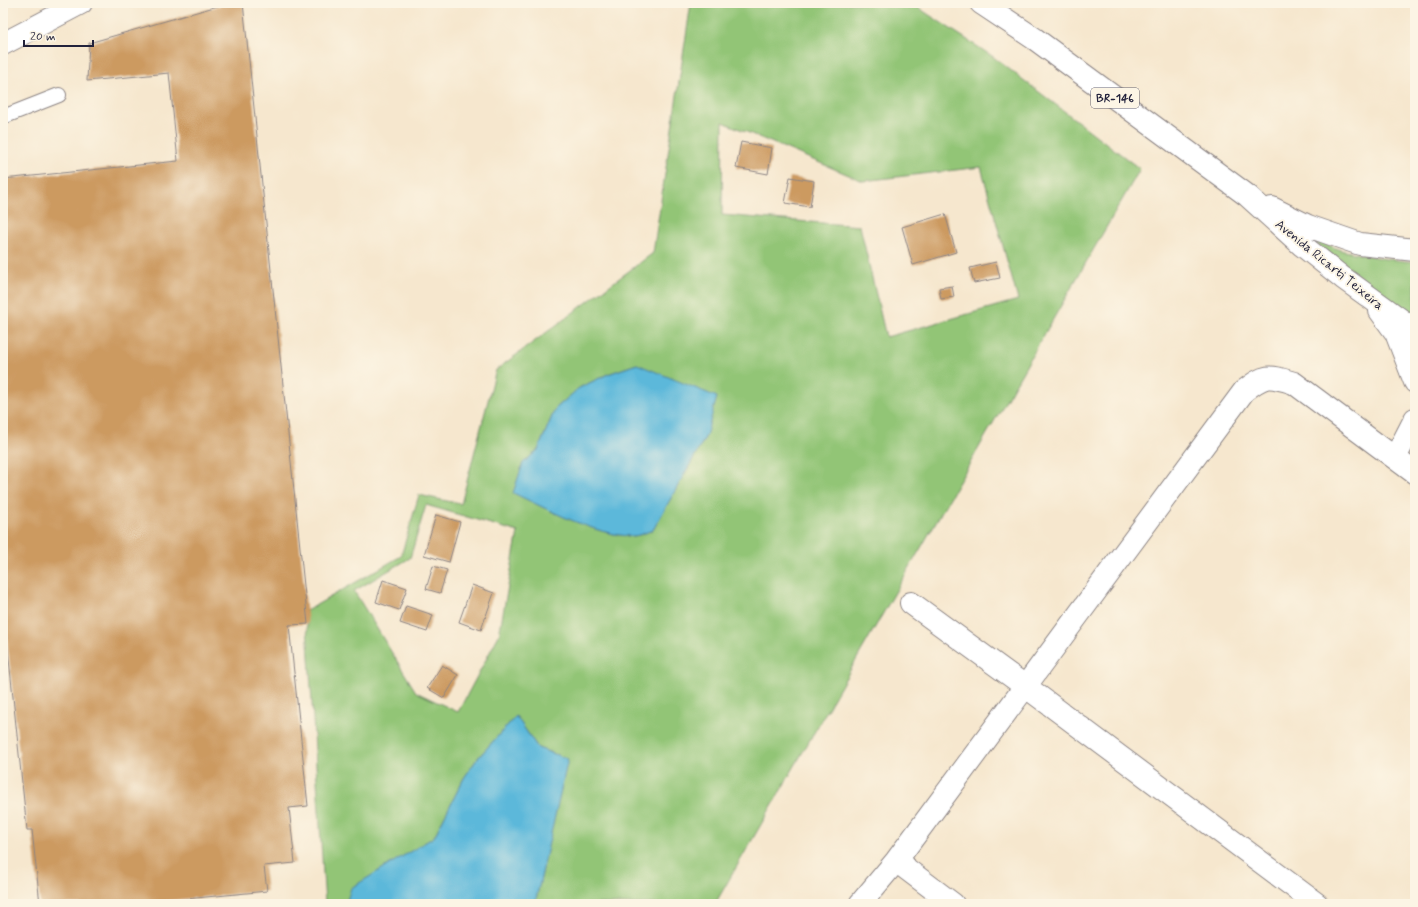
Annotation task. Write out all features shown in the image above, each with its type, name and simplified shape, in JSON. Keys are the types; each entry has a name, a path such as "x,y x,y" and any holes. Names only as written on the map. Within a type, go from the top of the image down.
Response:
{"street":[{"path":"3,44 81,3"},
{"name":"Avenida Ricarti Teixeira","path":"980,3 1035,39 1248,196 1303,246 1415,330"},
{"name":"Avenida Ricarti Teixeira","path":"1248,196 1308,226 1338,237 1360,244 1415,250"},
{"path":"1371,298 1396,334 1415,382"},
{"path":"860,904 896,861 1244,391 1261,378 1275,377 1294,383 1415,473"},
{"path":"1394,458 1415,419"},
{"path":"911,603 1025,686 1317,904"},
{"path":"896,861 953,904"}],"lane":[{"path":"3,117 59,95"}],"green space":[{"path":"691,3 911,3 992,56 1140,169 715,904 535,904 567,759 538,748 516,716 477,759 464,778 434,837 352,888 346,904 325,904 306,611 401,556 419,495 461,504 496,370 653,253","holes":["723,122 863,181 981,167 1018,300 886,337 860,226 722,215","637,364 706,436 653,530 635,536 618,535 588,526 514,493 523,463 538,450 555,409 579,388 608,374","426,505 518,532 499,635 458,712 416,692 354,591 410,558"]},
{"path":"1305,235 1340,250 1386,259 1415,262 1415,319"}],"water":[{"path":"637,364 717,397 706,436 653,530 640,535 618,535 571,520 513,493 523,463 538,450 555,409 579,388 608,374"},
{"path":"516,716 538,748 568,759 535,904 346,904 351,888 434,837 464,778 477,759"}],"building":[{"path":"228,3 243,3 308,624 289,625 308,806 289,808 295,863 264,866 267,891 135,904 40,904 32,830 27,830 3,602 3,179 178,161 169,73 87,81 89,43"},
{"path":"741,142 772,148 768,174 736,168"},
{"path":"790,177 814,181 810,207 785,203"},
{"path":"945,214 956,252 913,265 902,227"},
{"path":"996,262 1000,278 974,283 970,268"},
{"path":"952,286 954,297 941,299 939,288"},
{"path":"436,515 460,522 449,562 424,555"},
{"path":"433,566 447,570 440,593 426,589"},
{"path":"383,580 407,588 399,610 376,602"},
{"path":"472,585 494,593 481,630 459,622"},
{"path":"406,606 433,615 427,632 400,623"},
{"path":"442,665 458,675 444,698 427,688"}]}
